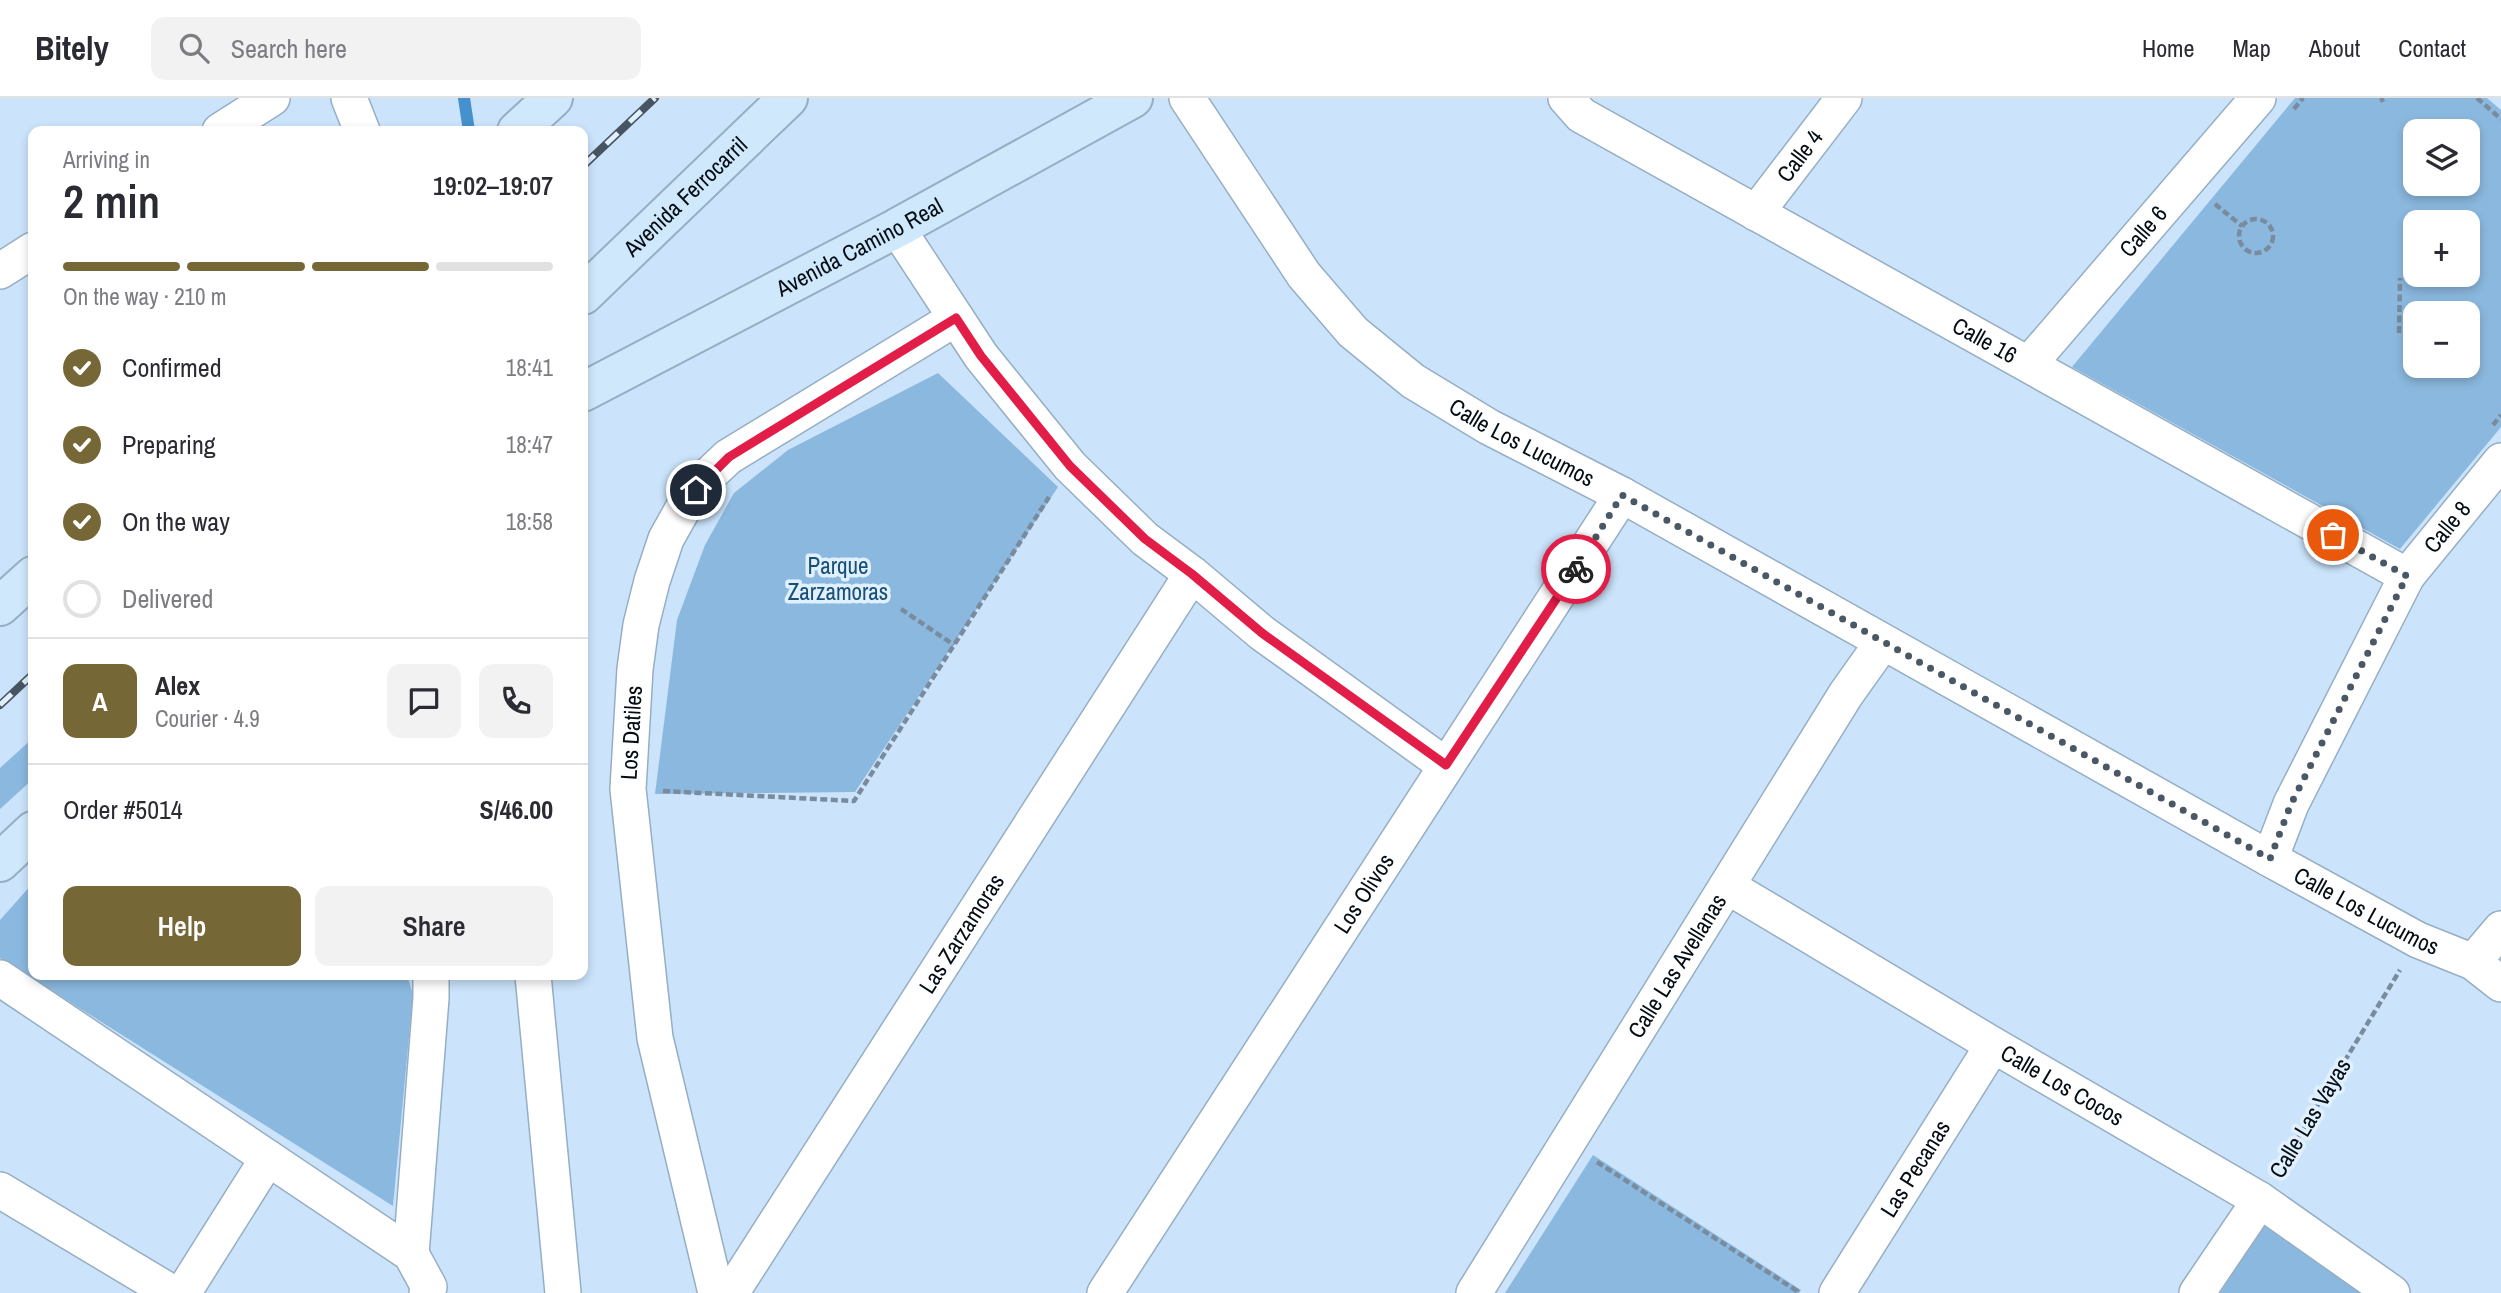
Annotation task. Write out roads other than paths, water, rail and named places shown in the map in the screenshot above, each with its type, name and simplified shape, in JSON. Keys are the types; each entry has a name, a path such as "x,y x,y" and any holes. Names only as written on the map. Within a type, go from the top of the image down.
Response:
{"street":[{"path":"228,126 272,98"},
{"path":"349,98 360,126"},
{"name":"Avenida Ferrocarril","path":"588,290 788,98"},
{"name":"Avenida Camino Real","path":"588,389 897,228 1133,98"},
{"name":"Calle Los Lucumos","path":"1187,98 1304,275 1353,332 1413,381 1489,427 1622,495 2270,859 2418,940 2473,962 2501,984"},
{"name":"Calle 16","path":"1566,98 1581,115 2407,576"},
{"name":"Calle 4","path":"1755,213 1844,98"},
{"name":"Calle 6","path":"2029,364 2258,98"},
{"path":"897,228 981,356 1070,466 1145,539 1192,574 1262,633 1446,765"},
{"path":"0,271 28,253"},
{"name":"Los Datiles","path":"716,1293 655,1038 628,789 633,695 641,625 666,539 685,505 709,475 729,457 956,318"},
{"name":"Calle 8","path":"2270,859 2291,804 2407,576 2501,461"},
{"name":"Los Olivos","path":"1105,1293 1622,495"},
{"name":"Las Zarzamoras","path":"731,1293 1192,574"},
{"path":"0,606 28,581"},
{"name":"Calle Las Avellanas","path":"1474,1293 1846,694 1883,642"},
{"path":"0,862 28,836"},
{"name":"Calle Los Cocos","path":"1727,886 2260,1200 2392,1293"},
{"path":"2473,962 2501,929"},
{"path":"0,978 411,1254 429,1287 427,1293"},
{"path":"411,1254 431,980"},
{"path":"533,980 562,1293"},
{"name":"Las Pecanas","path":"1837,1293 1993,1045"},
{"path":"183,1293 268,1158"},
{"path":"0,1190 172,1293"},
{"name":"Calle Las Vayas","path":"2197,1293 2260,1200"}],"waterway":[{"path":"464,98 468,126"}],"railway":[{"path":"588,161 655,98"},
{"path":"0,705 28,679"}],"park label":[{"name":"Parque Zarzamoras","path":"838,579"}]}
